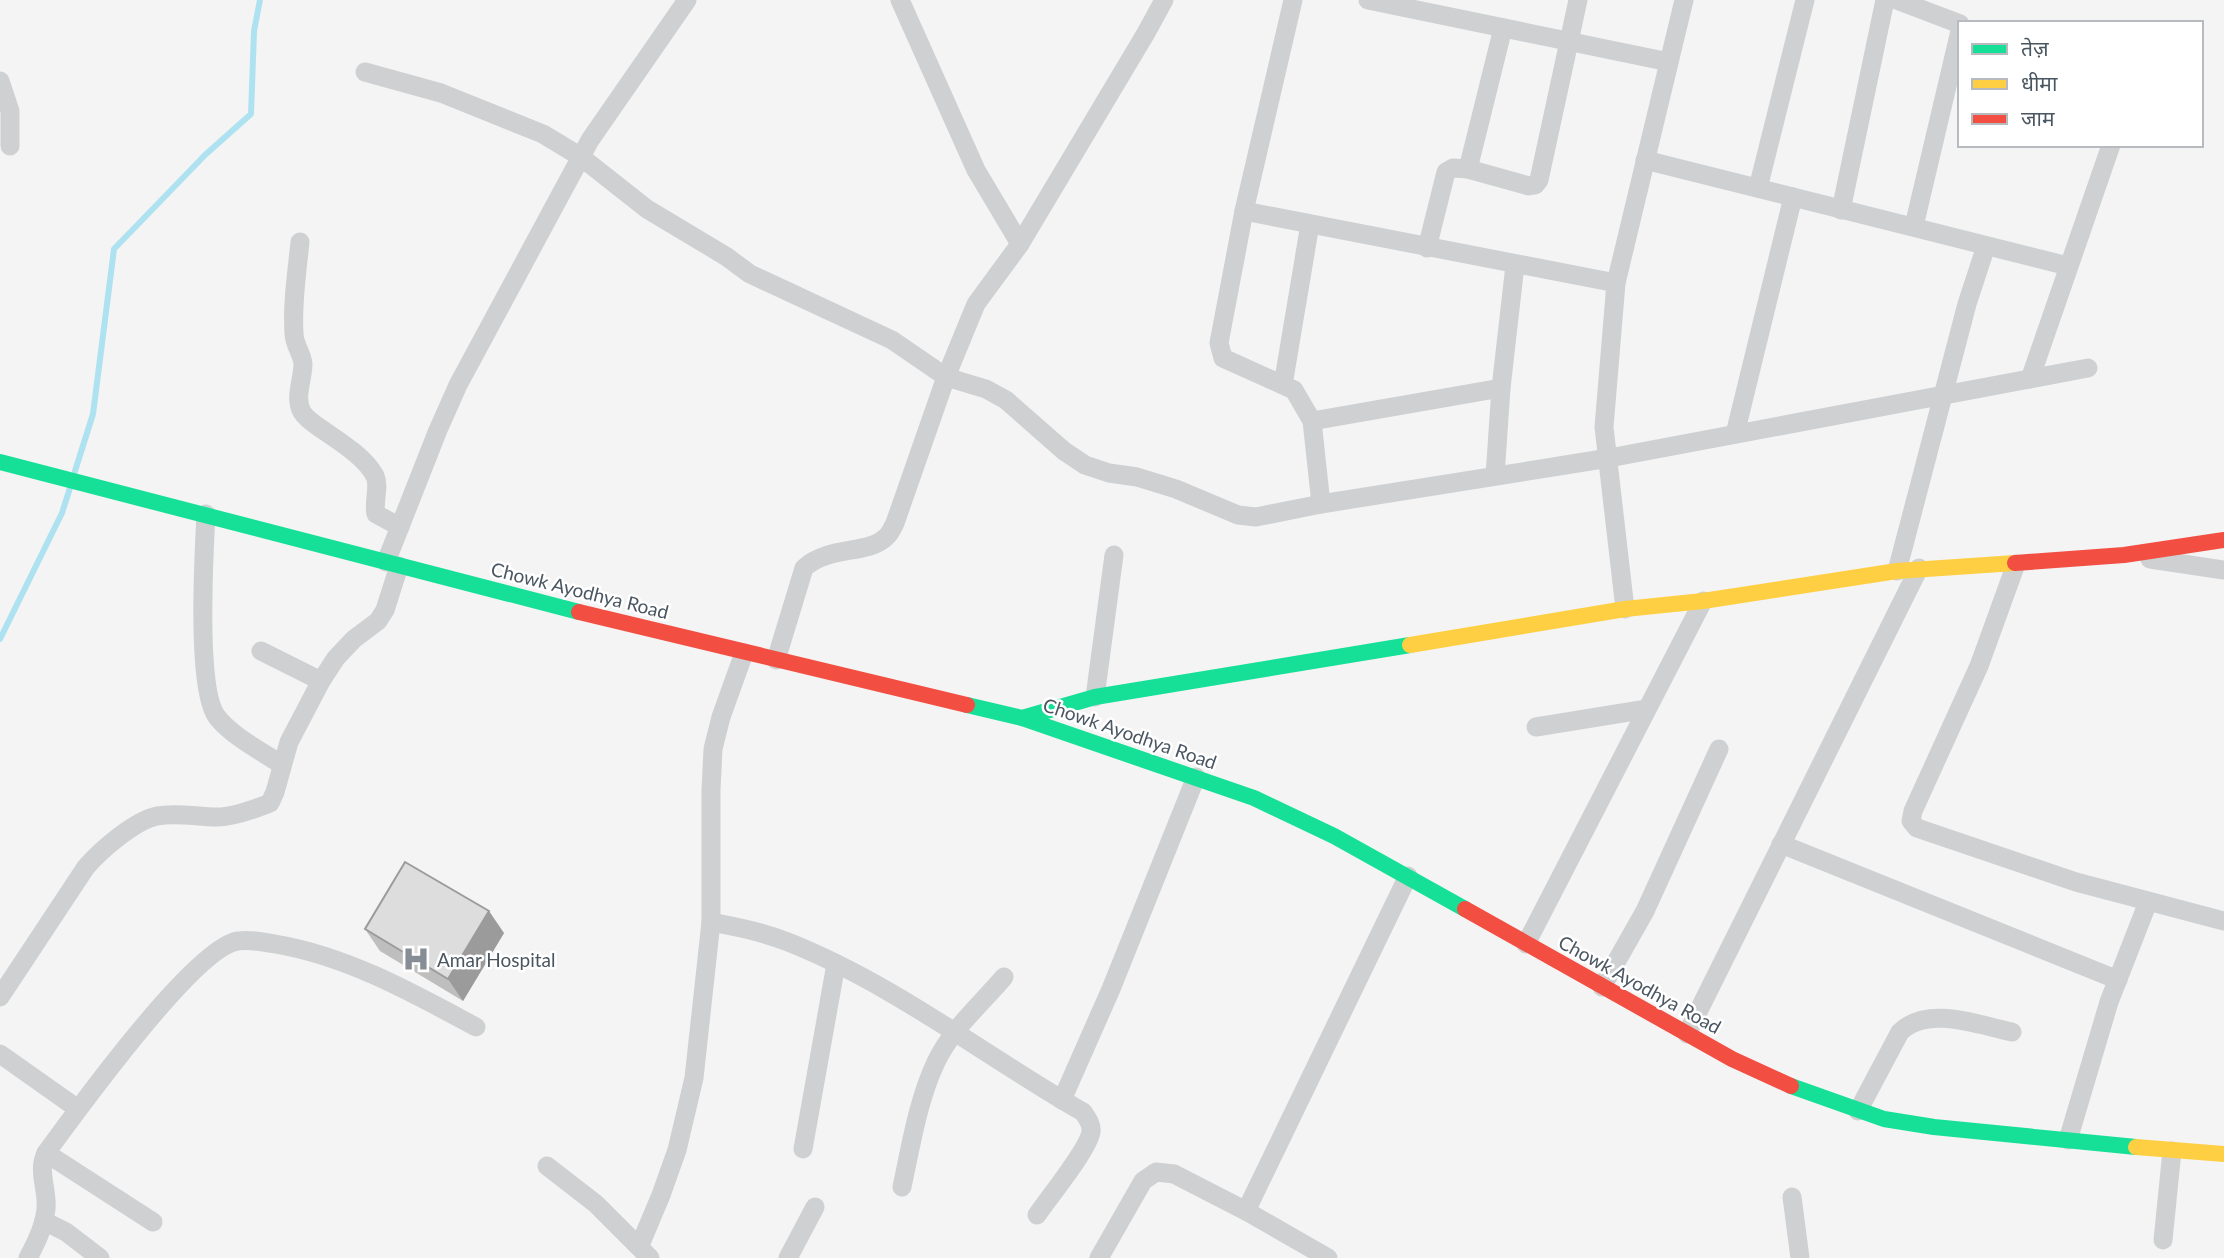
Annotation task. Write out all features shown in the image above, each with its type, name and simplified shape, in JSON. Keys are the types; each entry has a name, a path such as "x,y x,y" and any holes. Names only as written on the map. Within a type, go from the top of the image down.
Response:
{"main road":[{"name":"Chowk Ayodhya Road","path":"0,463 26,467 744,653 1023,718 1196,777 1254,798 1334,835 1687,1034 1785,1084 1858,1111 1884,1119 1934,1127 2222,1156"},
{"path":"1023,718 1095,697 1625,610 1703,601 1919,568 2016,564 2124,555 2224,540"}],"street":[{"path":"0,997 86,867 99,852 155,816 221,817 270,803 289,742 321,681 336,658 354,639 378,621 385,610 400,527 458,385 590,140 688,0"},
{"path":"900,0 976,170 1020,244"},
{"path":"776,660 804,568 815,558 874,545 887,537 895,523 975,304 1020,244 1164,0"},
{"path":"1293,0 1244,211 1219,352 1223,358 1294,390 1312,421 1321,504"},
{"path":"1368,0 1669,62"},
{"path":"1427,248 1446,172 1452,168 1468,169 1530,186 1539,180 1578,0"},
{"path":"1625,610 1604,427 1616,283 1684,0"},
{"path":"1758,188 1805,0"},
{"path":"1841,210 1885,0"},
{"path":"1897,0 1958,23"},
{"path":"1468,169 1503,28"},
{"path":"1914,226 1958,39"},
{"path":"365,72 441,93 543,134 581,156 647,209 727,257 750,274 892,340 947,377 986,389 1006,400 1064,451 1085,465 1163,485 1238,514 1256,517 1321,504 1609,458 2088,369"},
{"path":"0,81 10,111 10,146"},
{"path":"2030,379 2110,147"},
{"path":"1645,160 2068,266"},
{"path":"1735,434 1793,197"},
{"path":"1244,211 1616,283"},
{"path":"1283,385 1310,224"},
{"path":"300,242 293,331 303,366 300,407 307,418 347,447 370,470 377,483 374,506 376,514 400,527"},
{"path":"1897,571 1967,304 1986,246"},
{"path":"1495,476 1501,388 1515,265"},
{"path":"1312,421 1501,388"},
{"path":"206,514 202,601 208,697 215,714 225,726 282,765"},
{"path":"1095,697 1114,555"},
{"path":"2124,555 2224,570"},
{"path":"2016,564 1979,666 1913,811 1911,821 1917,828 2076,883 2224,921"},
{"path":"1687,1034 1919,568"},
{"path":"1526,944 1703,601"},
{"path":"261,650 321,681"},
{"path":"547,1166 596,1204 645,1252 677,1150 694,1077 711,922 710,790 713,749 721,717 744,653"},
{"path":"1536,727 1647,709"},
{"path":"1602,987 1645,911 1719,749"},
{"path":"1062,1100 1111,989 1196,777"},
{"path":"1781,844 2118,980"},
{"path":"1246,1211 1408,876"},
{"path":"2068,1140 2093,1054 2148,902"},
{"path":"711,922 786,941 836,964 907,1002 954,1034 1083,1112 1090,1122 1091,1132 1084,1147 1037,1215"},
{"path":"29,1258 44,1221 46,1194 42,1170 47,1153 144,1026 193,971 224,945 238,940 259,941 288,946 355,967 407,990 476,1027"},
{"path":"803,1149 836,964"},
{"path":"902,1187 919,1112 937,1060 954,1034 1004,977"},
{"path":"1858,1111 1900,1032 1910,1023 1930,1018 2012,1032"},
{"path":"0,1054 78,1109"},
{"path":"2163,1240 2172,1151"},
{"path":"47,1153 153,1222"},
{"path":"1099,1258 1143,1181 1156,1172 1174,1174 1328,1258"},
{"path":"1792,1197 1800,1258"},
{"path":"788,1258 815,1208"},
{"path":"44,1221 66,1232 100,1258"}],"building":[{"path":"405,862 489,911 448,979 365,929"}],"waterway":[{"path":"75,471 93,414 114,249 205,155 251,114 254,31 260,0"},
{"path":"0,639 62,513 70,488"}],"traffic: fast":[{"path":"0,462 579,612"},
{"path":"1022,718 1095,697 1410,645"},
{"path":"967,705 1022,718 1254,798 1334,836 1465,909"},
{"path":"1791,1086 1884,1119 1934,1127 2136,1147"}],"traffic: slow":[{"path":"1410,645 1625,609 1703,601 1897,571 2015,563"},
{"path":"2136,1147 2224,1154"}],"traffic: jam":[{"path":"2015,563 2124,555 2224,540"},
{"path":"579,612 967,705"},
{"path":"1465,909 1732,1059 1791,1086"}],"place":[{"name":"Amar Hospital","path":"416,959"}]}
